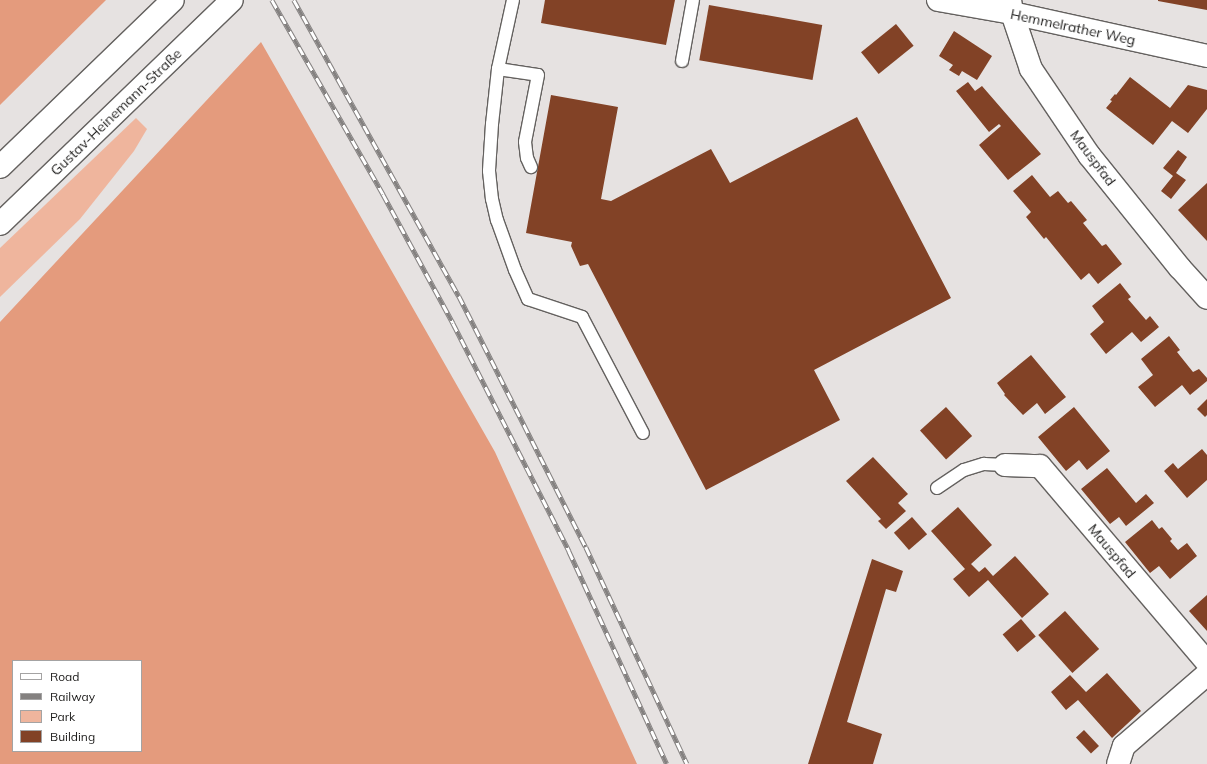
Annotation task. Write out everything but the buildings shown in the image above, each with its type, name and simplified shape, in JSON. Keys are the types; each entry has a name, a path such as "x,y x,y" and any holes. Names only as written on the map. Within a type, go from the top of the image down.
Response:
{"street":[{"path":"0,167 173,0"},
{"name":"Gustav-Heinemann-Straße","path":"0,224 232,0"},
{"name":"Hemmelrather Weg","path":"938,0 1011,6 1207,56"},
{"name":"Mauspfad","path":"1011,6 1031,69 1089,155 1180,268 1207,298"},
{"name":"Mauspfad","path":"1004,465 1040,466 1207,662"},
{"path":"1118,764 1124,746 1207,674"}],"lane":[{"path":"513,0 498,69 489,171 496,220 528,299 582,317 643,433"},
{"path":"682,61 693,0"},
{"path":"498,69 538,75 525,142 527,158 531,167"},
{"path":"937,488 964,470 984,464 1004,465"}],"green space":[{"path":"136,118 147,129 134,151 80,219 0,297 0,248"}],"shaded area":[{"path":"0,0 106,0 0,105"},
{"path":"261,42 495,452 637,764 0,764 0,322"}],"railway":[{"path":"272,0 383,194 453,323 569,551 667,764"},
{"path":"294,0 459,296 586,547 687,764"}]}
